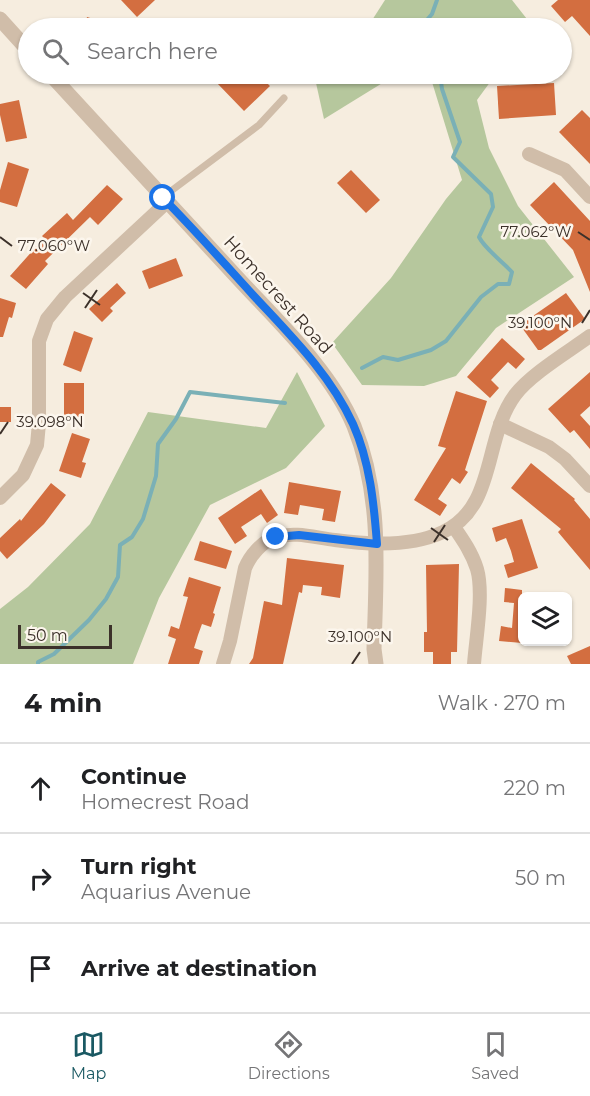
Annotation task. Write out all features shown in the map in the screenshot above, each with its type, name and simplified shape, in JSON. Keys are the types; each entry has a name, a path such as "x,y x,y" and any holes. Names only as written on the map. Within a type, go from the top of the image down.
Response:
{"street":[{"path":"0,19 18,39"},
{"name":"Homecrest Road","path":"59,84 292,337 331,384 354,425 368,469 374,504 377,544 374,650 376,664"},
{"path":"529,154 565,170 590,198"},
{"path":"3,491 23,475 37,445 39,341 46,319 65,297 165,200"},
{"path":"223,664 230,641 244,568 249,558 266,542 276,537 299,535 377,544 430,538 454,527 466,517 480,495 500,424 514,396 526,383 590,336"},
{"path":"500,424 549,447 565,459 590,486"},
{"path":"454,527 469,548 478,571 479,600 474,664"}],"lane":[{"path":"165,200 259,125 284,99"}],"green space":[{"path":"385,0 512,0 526,18 373,18"},
{"path":"316,84 381,84 324,119"},
{"path":"433,84 489,84 477,100 489,148 518,206 574,277 496,328 456,376 424,386 362,385 332,343 391,278 446,199 462,180"},
{"path":"297,372 325,426 286,468 210,505 159,598 133,664 0,664 0,609 28,587 90,524 148,412 266,428"}],"building":[{"path":"121,0 155,0 137,17"},
{"path":"558,0 590,0 590,36 572,16 562,18 551,6"},
{"path":"218,84 268,84 270,86 244,111"},
{"path":"554,84 556,115 499,119 497,86"},
{"path":"19,100 27,138 6,142 0,104"},
{"path":"582,110 590,118 590,164 559,132"},
{"path":"8,162 29,169 17,207 0,202 0,190"},
{"path":"351,170 380,200 366,213 337,183"},
{"path":"554,182 590,221 590,292 573,250 530,205"},
{"path":"107,185 123,199 98,225 90,217 45,261 48,264 26,289 10,276 44,238 42,236 67,213 73,220"},
{"path":"176,258 183,276 149,289 142,271"},
{"path":"117,283 126,293 110,308 113,311 102,322 89,309"},
{"path":"566,293 585,319 538,350 520,325"},
{"path":"0,298 16,303 3,337 0,337"},
{"path":"74,331 93,338 81,372 63,365"},
{"path":"502,338 525,359 516,369 508,362 491,380 499,388 490,398 467,377"},
{"path":"590,372 590,406 580,415 590,426 590,449 574,430 570,433 548,409"},
{"path":"64,383 84,383 84,419 64,419"},
{"path":"456,391 487,401 465,470 468,472 460,484 452,478 438,499 447,505 440,516 414,500 446,448 438,446"},
{"path":"0,407 11,407 11,422 0,422"},
{"path":"72,433 90,439 82,462 86,463 81,478 59,471"},
{"path":"531,463 575,499 590,519 590,570 558,532 561,529 511,488"},
{"path":"289,482 341,491 335,522 322,520 324,509 300,505 298,515 284,513"},
{"path":"51,483 66,495 44,524 7,559 0,551 0,538 20,519 21,521"},
{"path":"261,489 278,515 267,523 261,514 241,527 247,536 235,544 218,518"},
{"path":"522,519 538,568 508,578 504,565 514,562 511,551 506,538 496,542 492,528"},
{"path":"200,541 232,551 226,569 194,560"},
{"path":"287,558 344,565 340,598 321,595 322,587 303,585 302,593 299,592 283,664 249,664 253,658 264,601 282,605"},
{"path":"459,564 457,652 451,652 451,664 433,664 433,652 424,652 424,632 427,632 426,565"},
{"path":"189,577 221,587 213,613 215,614 211,627 202,624 198,635 194,648 203,651 199,664 168,664 176,639 168,636 171,626 179,629 188,597 183,596"},
{"path":"505,588 522,590 518,592 518,643 499,641 501,626 512,628 514,603 504,602"},
{"path":"590,646 590,664 571,664 567,656"}],"waterway":[{"path":"429,18 437,0"},
{"path":"362,368 383,357 398,360 431,350 446,341 481,297 498,284 509,284 512,272 479,237 493,207 491,194 453,157 460,142 441,84"},
{"path":"38,664 54,654 89,620 106,599 118,577 120,545 132,537 143,519 156,476 158,444 176,419 190,392 285,403"}],"route":[{"path":"163,198 292,337 331,384 354,425 368,469 377,544 299,535 276,537"}]}
